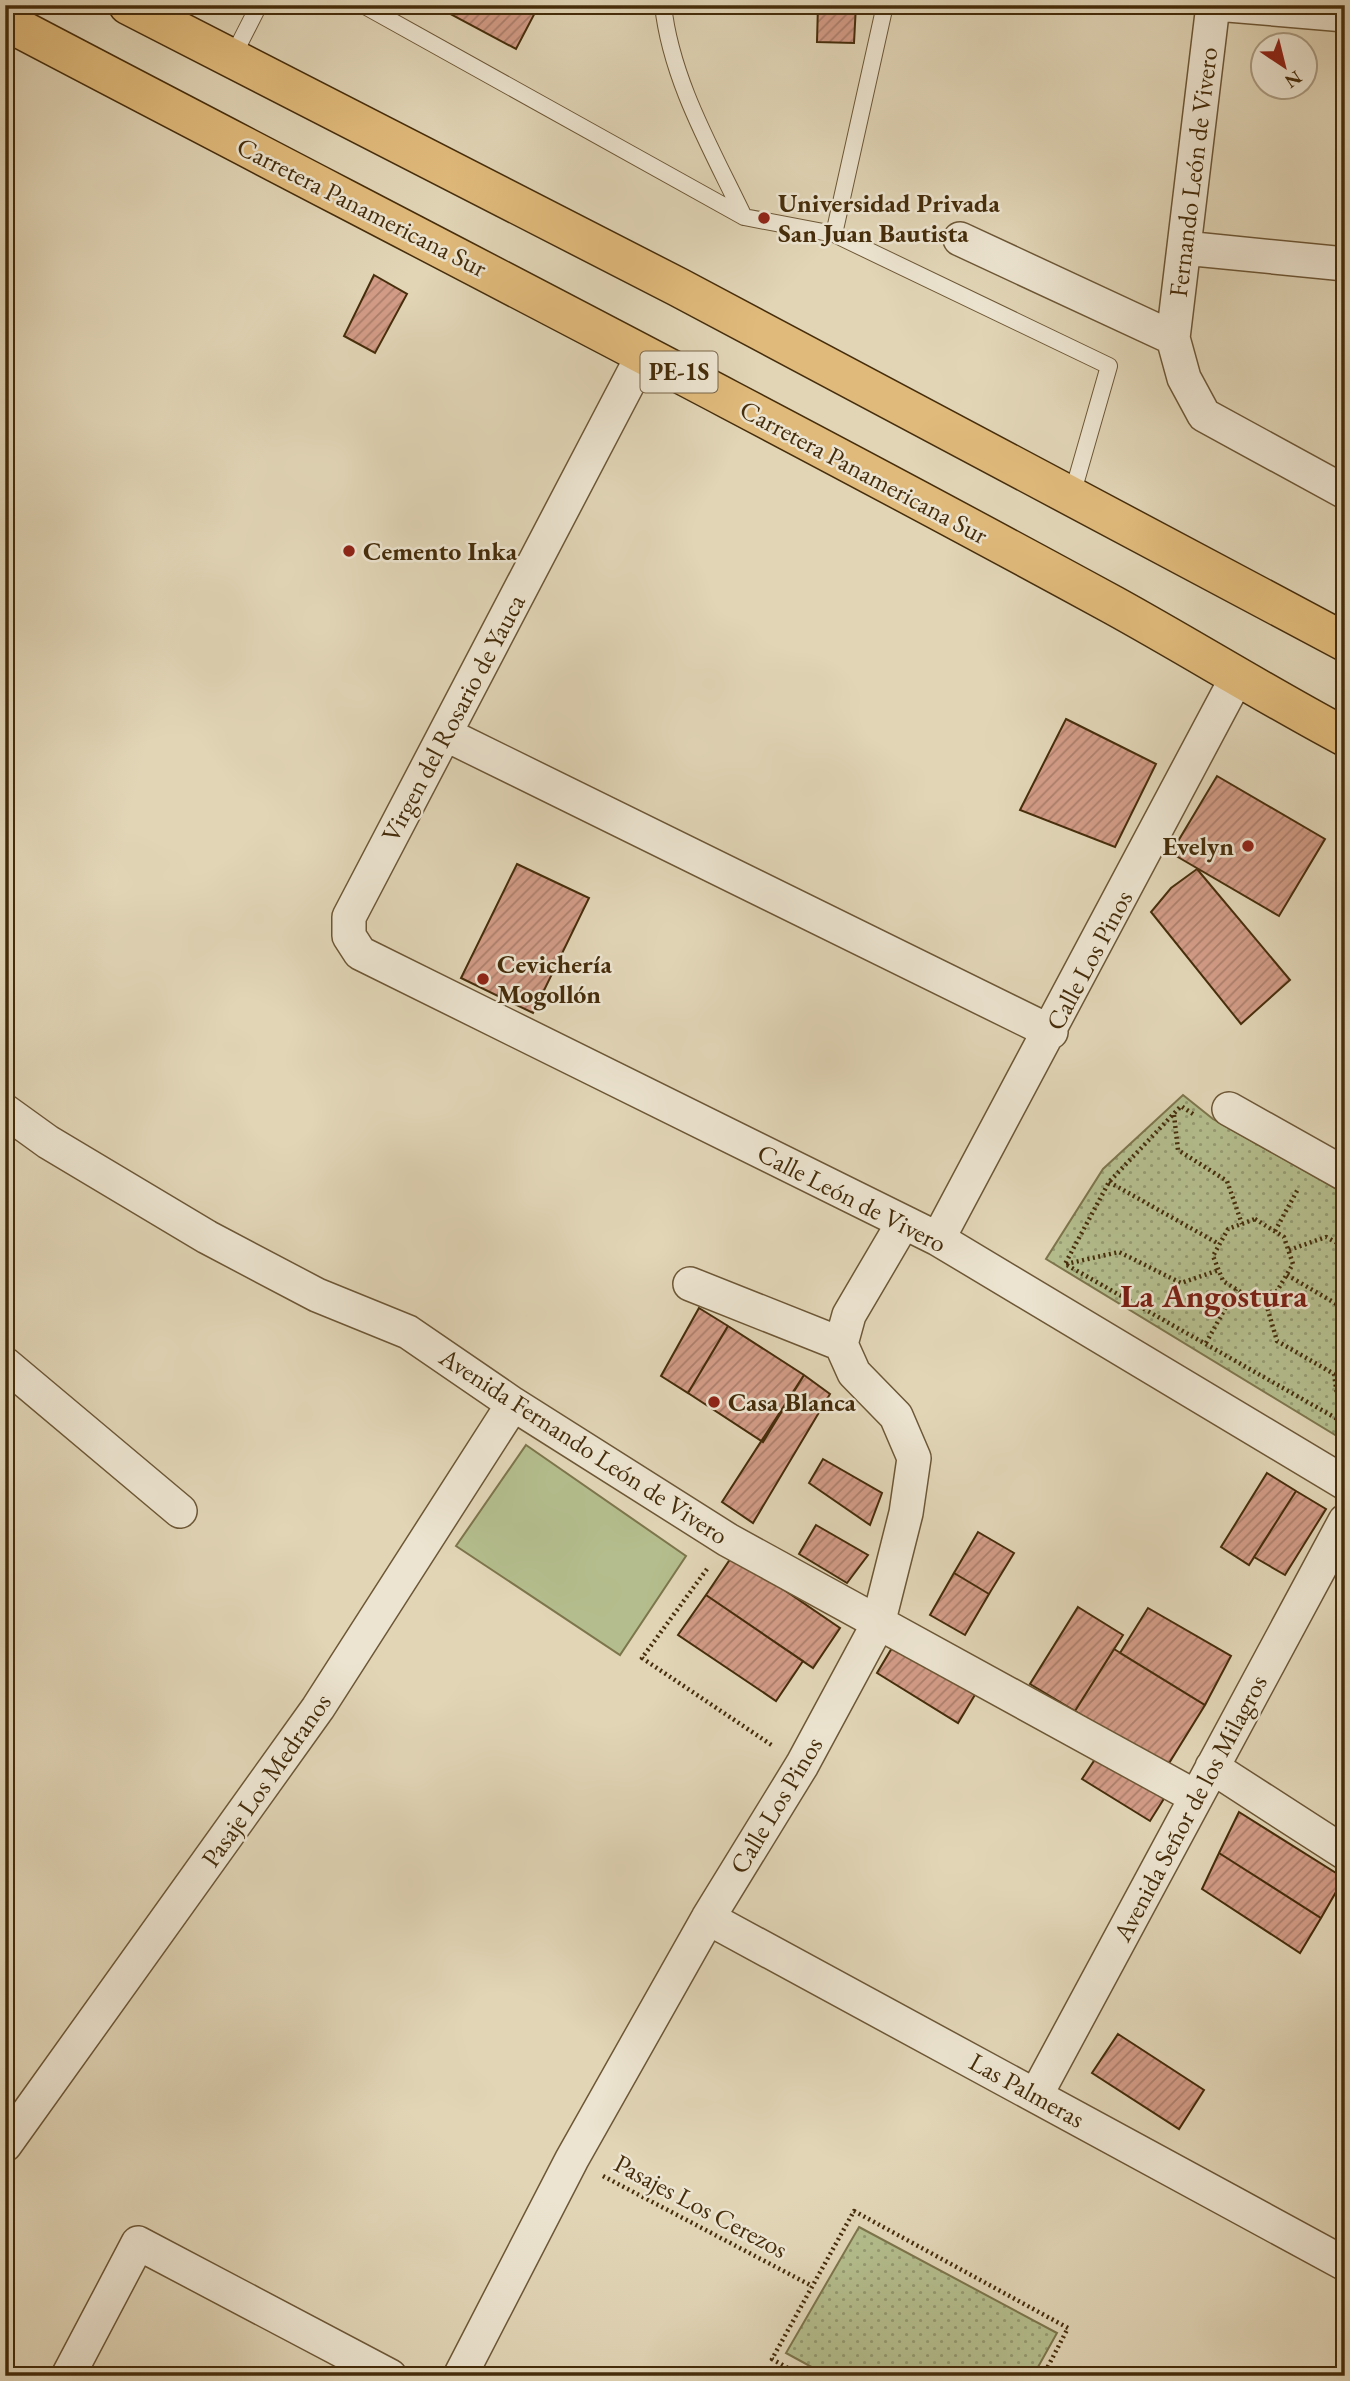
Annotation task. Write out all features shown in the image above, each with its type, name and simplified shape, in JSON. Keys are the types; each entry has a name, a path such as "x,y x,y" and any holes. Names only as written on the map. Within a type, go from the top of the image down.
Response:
{"highway":[{"name":"PE-1S","path":"128,5 665,281 1345,642"},
{"name":"Carretera Panamericana Sur","path":"5,21 644,353 1117,608 1236,678 1345,737"}],"street":[{"name":"Fernando León de Vivero","path":"1174,338 1213,5"},
{"path":"1228,5 1345,15"},
{"path":"960,239 1174,338 1184,378 1204,415 1345,492"},
{"path":"1184,248 1345,264"},
{"name":"Virgen del Rosario de Yauca","path":"349,936 349,918 644,353"},
{"name":"Calle Los Pinos","path":"938,1239 1051,1032 1236,678"},
{"path":"444,734 1051,1032"},
{"name":"Calle León de Vivero","path":"349,936 360,953 938,1239 1345,1483"},
{"name":"Avenida Fernando León de Vivero","path":"5,1111 48,1142 207,1237 317,1295 408,1332 513,1404 728,1540 1196,1797"},
{"path":"1216,1114 1345,1174"},
{"path":"690,1284 841,1344 849,1315 903,1223"},
{"name":"Calle Los Pinos","path":"460,2376 572,2159 708,1918 802,1765 878,1623 906,1513 914,1458 896,1416 853,1373 841,1344"},
{"path":"5,1364 180,1511"},
{"name":"Pasaje Los Medranos","path":"5,2145 318,1708 513,1404"},
{"name":"Avenida Señor de los Milagros","path":"1036,2095 1345,1521"},
{"path":"1212,1767 1345,1853"},
{"name":"Las Palmeras","path":"708,1918 1345,2264"},
{"path":"68,2376 138,2243 390,2376"}],"lane":[{"path":"231,60 259,5"},
{"path":"363,5 744,217 834,234 1109,366 1072,495"},
{"path":"663,5 667,41 691,104 744,217"},
{"path":"834,234 885,5"}],"path":[{"path":"1065,1264 1109,1182 1181,1106 1216,1114"},
{"path":"1174,1114 1178,1150 1227,1181 1242,1224"},
{"path":"1275,1231 1304,1179"},
{"path":"1109,1182 1219,1244"},
{"path":"1255,1219 1275,1231 1284,1237 1293,1264 1277,1291 1247,1296 1223,1281 1213,1256 1228,1229 1255,1219"},
{"path":"1289,1250 1326,1237 1345,1247"},
{"path":"1065,1264 1119,1252 1181,1283 1219,1270"},
{"path":"1065,1264 1341,1421"},
{"path":"1287,1275 1345,1308"},
{"path":"1206,1343 1236,1289"},
{"path":"1262,1293 1277,1341 1334,1374 1341,1421"},
{"path":"1341,1421 1345,1414"},
{"path":"728,1540 642,1658 802,1765"},
{"name":"Pasajes Los Cerezos","path":"572,2159 812,2287"},
{"path":"802,2376 772,2359 854,2211 1069,2328 1043,2376"}],"green space":[{"path":"1183,1095 1213,1119 1345,1194 1345,1441 1046,1259 1103,1169"},
{"path":"526,1445 686,1556 620,1655 456,1546"},
{"path":"859,2227 1057,2333 1033,2376 828,2376 786,2353"}],"building":[{"path":"441,5 539,5 516,49 439,8"},
{"path":"818,5 856,5 854,43 817,42"},
{"path":"374,275 407,294 375,353 344,336"},
{"path":"1066,719 1156,764 1115,847 1020,810"},
{"name":"Evelyn","path":"1217,776 1325,839 1279,916 1171,853"},
{"path":"517,864 589,898 533,1013 461,978"},
{"path":"1197,869 1290,980 1241,1024 1151,912 1171,888"},
{"path":"699,1308 728,1326 688,1393 661,1376"},
{"path":"728,1326 804,1375 763,1442 688,1393"},
{"path":"804,1375 830,1394 753,1523 722,1502"},
{"path":"823,1459 882,1493 870,1525 809,1483"},
{"path":"1267,1473 1296,1491 1249,1565 1221,1547"},
{"path":"1296,1491 1326,1509 1285,1575 1254,1557"},
{"path":"816,1525 868,1555 847,1583 799,1554"},
{"path":"978,1532 1014,1553 989,1594 954,1573"},
{"path":"733,1555 840,1628 813,1668 706,1595"},
{"path":"954,1573 989,1594 965,1635 930,1615"},
{"path":"706,1595 803,1661 776,1701 678,1635"},
{"path":"1078,1607 1123,1635 1075,1711 1030,1684"},
{"path":"1148,1608 1231,1656 1205,1705 1120,1653"},
{"path":"901,1633 982,1683 958,1723 877,1673"},
{"path":"1114,1649 1205,1705 1166,1768 1075,1711"},
{"path":"1103,1747 1170,1789 1150,1821 1082,1779"},
{"path":"1239,1812 1344,1878 1321,1918 1219,1853"},
{"path":"1219,1853 1321,1918 1300,1953 1202,1889"},
{"path":"1118,2034 1204,2090 1179,2129 1092,2073"}],"place":[{"name":"Universidad Privada San Juan Bautista","path":"764,218"},
{"name":"Cemento Inka","path":"349,551"},
{"name":"Evelyn","path":"1248,846"},
{"name":"Cevichería Mogollón","path":"483,979"},
{"name":"Casa Blanca","path":"714,1402"}],"district":[{"name":"La Angostura","path":"1214,1295"}]}
